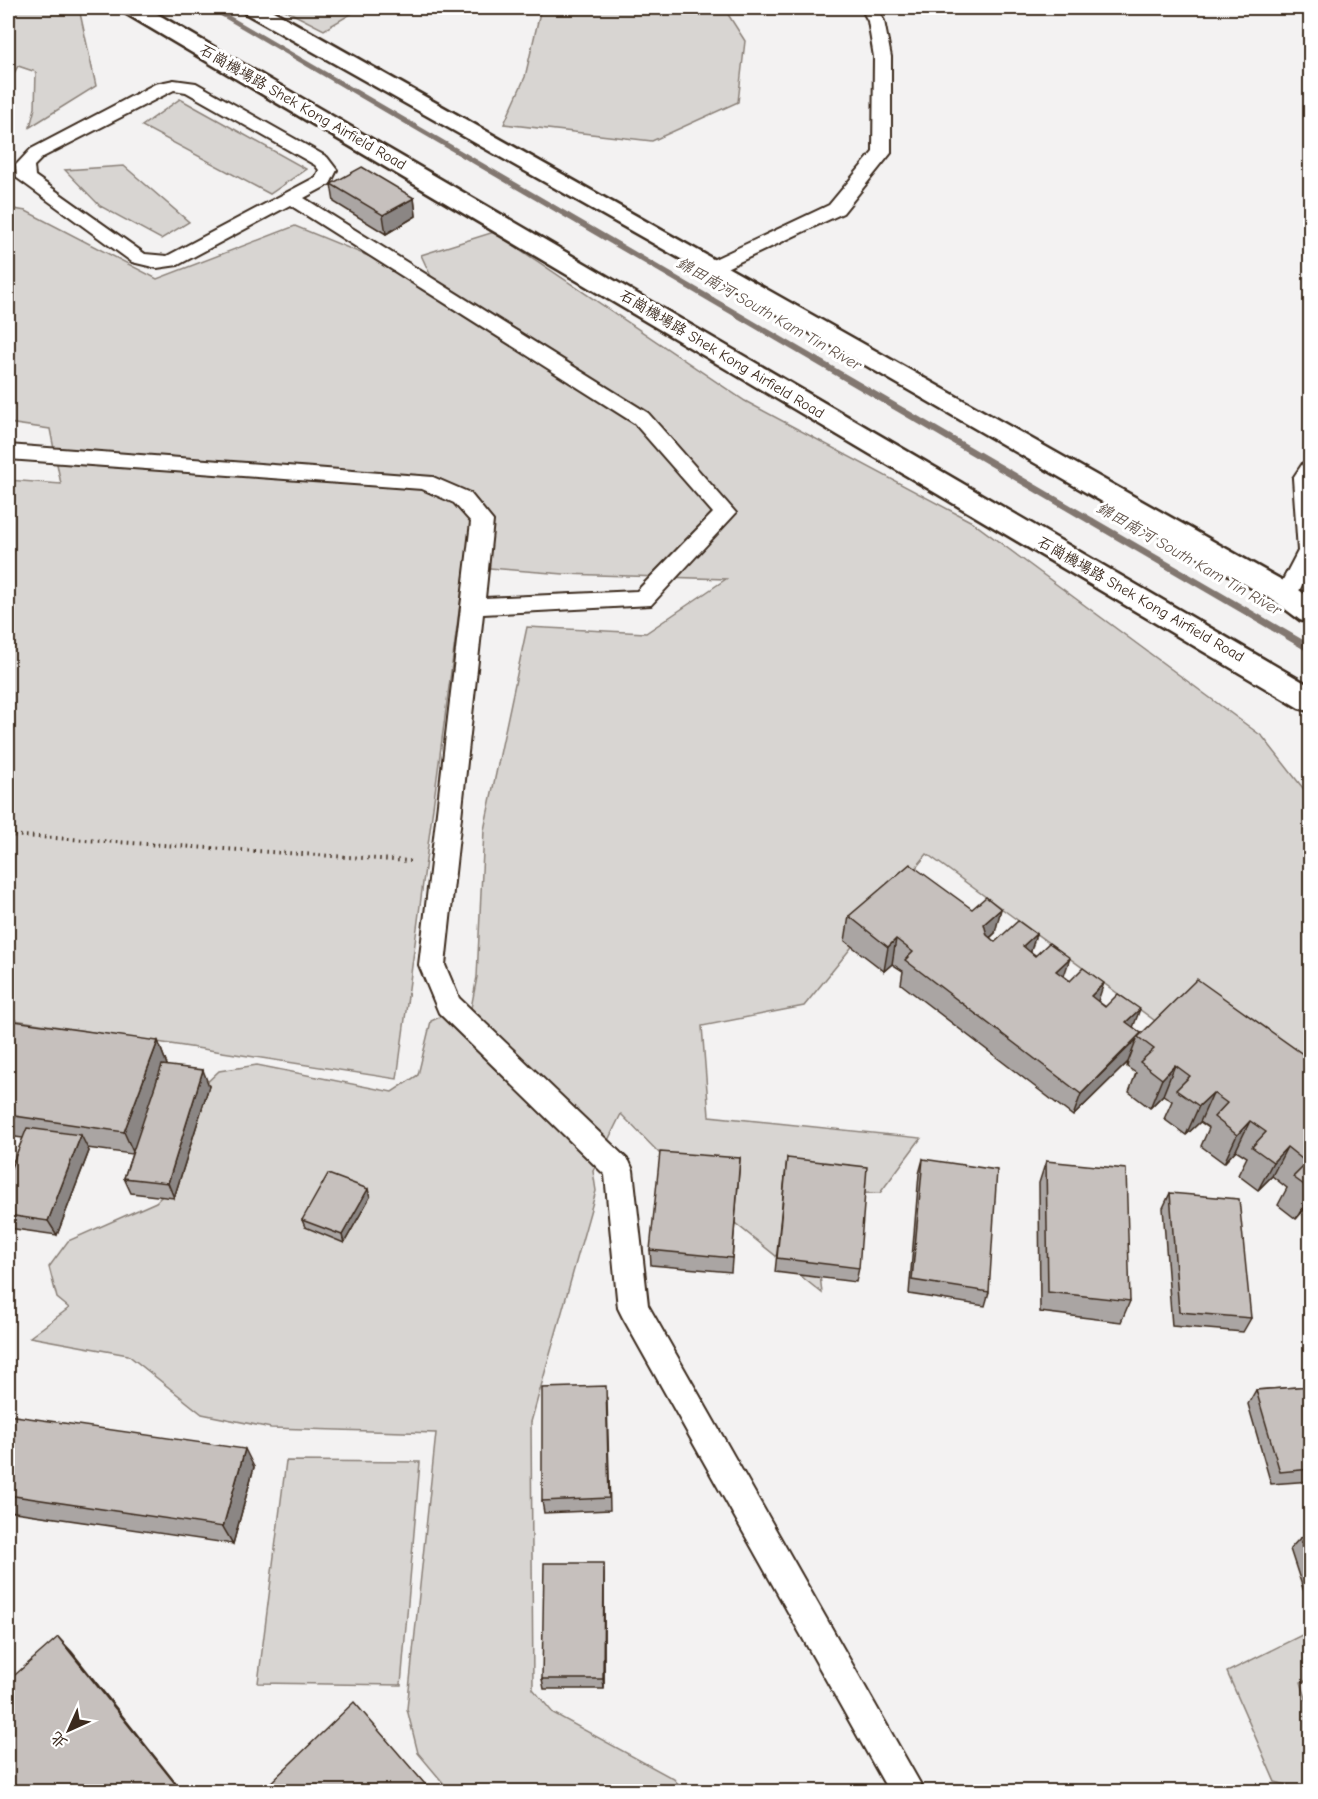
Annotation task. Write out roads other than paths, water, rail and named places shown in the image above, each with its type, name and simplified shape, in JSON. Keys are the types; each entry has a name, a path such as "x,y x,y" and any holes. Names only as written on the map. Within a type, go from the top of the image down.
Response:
{"street":[{"name":"石崗機場路 Shek Kong Airfield Road","path":"133,8 1311,700"},
{"path":"253,8 713,267 1286,596 1311,613"}],"lane":[{"path":"713,267 836,209 882,153 882,51 876,16 869,8"},
{"path":"174,85 190,87 321,160 328,170 324,180 291,198 171,261 157,262 139,258 26,178 25,165 37,153 161,88 174,85"},
{"path":"291,198 641,418 725,513 643,599 471,607"},
{"path":"8,452 425,482 462,498 482,521 432,965 448,1005 619,1170 633,1308 908,1791"},
{"path":"1286,596 1309,551 1304,478 1311,468"}],"waterway":[{"name":"錦田南河 South Kam Tin River","path":"211,8 1310,649"}]}
